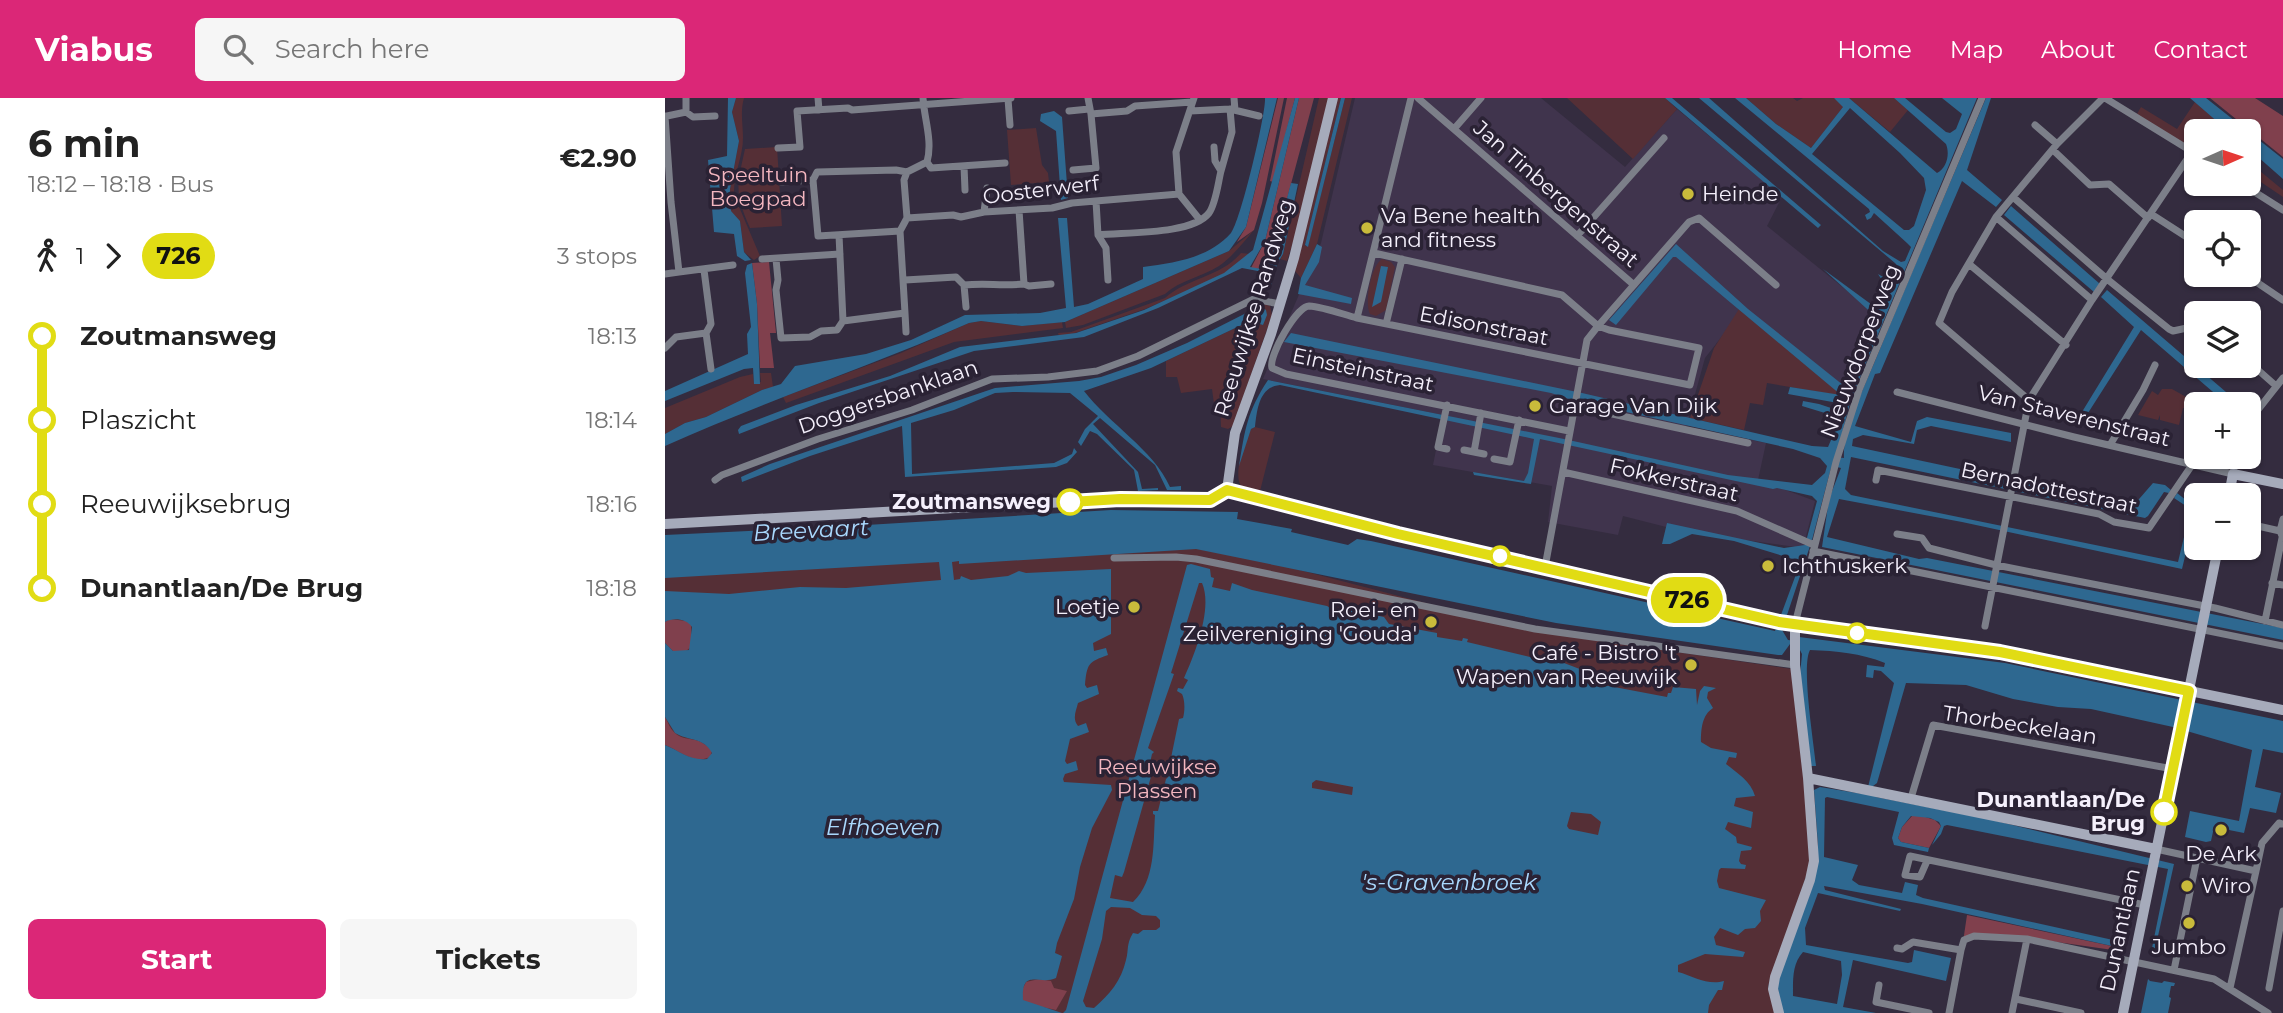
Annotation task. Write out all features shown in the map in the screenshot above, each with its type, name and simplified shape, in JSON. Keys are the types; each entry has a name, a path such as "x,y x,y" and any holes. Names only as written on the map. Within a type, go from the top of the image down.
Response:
{"street":[{"path":"686,98 686,112"},
{"path":"818,98 819,110"},
{"path":"778,148 800,147 797,111 852,110 923,101 1010,98 1010,125"},
{"path":"1073,170 1096,168 1088,98"},
{"path":"1098,235 1184,228 1210,211 1232,132 1234,98"},
{"name":"Reeuwijkse Randweg","path":"1227,490 1235,433 1271,334 1301,233 1333,98"},
{"path":"1357,318 1411,98"},
{"name":"Jan Tinbergenstraat","path":"1418,98 1634,285"},
{"name":"Jan Tinbergenstraat","path":"1454,130 1481,98"},
{"name":"Nieuwdorperweg","path":"1788,626 1862,381 1982,98"},
{"path":"2029,400 1939,323 1952,292 1996,217 2055,147 2104,98 2184,147"},
{"path":"1069,111 1127,111 1135,107 1193,100 1176,152 1179,194 1200,220"},
{"path":"923,101 929,154 927,162 931,168 1005,163"},
{"path":"1189,111 1233,109 1259,116"},
{"path":"680,272 671,202 666,116 686,112 693,117 715,116"},
{"path":"2035,125 2090,185 2109,184 2150,216 2184,236"},
{"path":"1577,236 1664,138"},
{"path":"1214,147 1215,162 1221,171"},
{"path":"900,231 818,236 813,180 817,172 907,172 927,162"},
{"path":"964,166 965,190"},
{"path":"1986,626 2029,400 2092,300 2184,167"},
{"path":"906,332 900,231 907,218 904,180 907,172"},
{"path":"781,182 813,180"},
{"path":"984,212 987,188"},
{"name":"Oosterwerf","path":"907,218 953,215 961,217 984,212 1052,208 1072,203 1179,194"},
{"path":"2261,196 2283,210"},
{"path":"2013,197 2169,329 2184,329"},
{"path":"1096,201 1098,235 1106,248 1108,280"},
{"path":"1019,210 1024,284"},
{"path":"1996,217 2092,300"},
{"path":"1545,567 1587,340 1598,326 1689,222 1699,218 1776,285"},
{"path":"776,259 781,338 810,337 821,331 837,330 843,321 839,235"},
{"path":"1374,253 1562,295 1598,326"},
{"path":"762,260 840,254"},
{"path":"1386,324 1402,259"},
{"path":"1969,264 2066,345"},
{"path":"665,274 733,265"},
{"path":"704,270 711,324 706,333 711,369"},
{"path":"905,281 956,277 964,285 966,307"},
{"path":"964,285 988,283 994,287 1051,284"},
{"path":"2261,285 2283,300"},
{"name":"Doggersbanklaan","path":"715,480 818,439 912,410 992,379 1048,377 1097,371 1138,356 1254,299 1280,304"},
{"name":"Edisonstraat","path":"1272,368 1271,359 1275,347 1304,307 1310,306 1357,318 1690,385 1699,348 1598,326"},
{"path":"843,321 905,313"},
{"path":"665,348 676,337 706,333"},
{"path":"2110,445 2155,365"},
{"name":"Einsteinstraat","path":"1272,368 1286,374 1447,405 1569,434"},
{"path":"2261,373 2275,385"},
{"path":"2261,404 2283,378"},
{"name":"Van Staverenstraat","path":"1897,392 2184,463"},
{"path":"1576,404 1748,443"},
{"name":"Einsteinstraat","path":"1447,405 1438,447 1447,449"},
{"path":"1473,452 1481,413"},
{"path":"1494,459 1510,462 1519,421"},
{"path":"1464,450 1484,454"},
{"name":"Bernadottestraat","path":"1876,480 1878,470 2011,493 2099,514 2115,522 2149,528 2189,469"},
{"name":"Van Staverenstraat","path":"2210,469 2283,484"},
{"path":"2231,483 2234,469"},
{"name":"Fokkerstraat","path":"1563,472 1737,511 1841,557 2201,627 2283,646"},
{"path":"665,524 1120,499 1141,503 1162,499 1210,500 1227,490 1398,534 1788,626 2000,652 2188,695 2283,710"},
{"path":"2265,621 2283,519"},
{"path":"2261,528 2282,536"},
{"path":"1897,534 1921,538 1929,548 1996,567 2283,625"},
{"path":"1114,558 1175,557 1535,629 1795,665"},
{"name":"Dunantlaan","path":"2123,1013 2215,560"},
{"path":"2272,583 2283,585"},
{"path":"1779,1013 1773,989 1775,976 1810,880 1814,861 1794,650 1788,626"},
{"name":"Thorbeckelaan","path":"1911,797 1933,725 2173,769"},
{"path":"1808,778 1911,797 2156,853 2256,870"},
{"path":"2230,988 2262,843 2279,823 2283,824"},
{"path":"2174,970 2197,858"},
{"path":"1927,861 2145,905"},
{"path":"2269,988 2281,937 2283,911"},
{"path":"1949,1013 1964,940 1974,936 2027,939 2214,979 2268,1013"},
{"path":"2013,1013 2027,939"},
{"path":"1897,948 1902,949 1913,942 1961,950"},
{"path":"1879,985 1875,1002 1929,1013"},
{"path":"2016,999 2081,1013"},
{"path":"2247,1013 2249,1001"}],"shaded area":[{"path":"1278,98 1284,98 1262,203 1254,230 1237,242 1246,227"},
{"path":"1287,98 1295,98 1273,182 1270,181"},
{"path":"1299,98 1314,98 1272,255 1262,269 1251,268 1265,241"},
{"path":"1355,98 1541,98 1625,167 1677,109 1782,197 1767,226 1882,319 1854,394 1741,312 1705,358 1686,427 1766,443 1758,480 1815,501 1803,548 1686,532 1623,516 1618,535 1548,522 1552,486 1433,465 1443,415 1263,379 1321,243"},
{"path":"2210,98 2255,98 2283,116 2283,157 2261,139 2261,119 2236,119"},
{"path":"769,262 776,333 770,333 774,368 760,368 752,263"},
{"path":"670,619 691,624 691,647 686,651 673,651 665,643 665,622"},
{"path":"665,717 679,736 697,740 707,746 712,751 710,757 693,758 665,745"},
{"path":"1919,815 1935,820 1941,826 1929,848 1901,842 1898,838 1902,827 1912,816"},
{"path":"1967,915 2121,948 2120,951 1987,934 1963,942"},
{"path":"1039,979 1051,981 1054,988 1067,991 1056,1010 1028,1004 1022,1000 1022,990 1026,982"}],"green space":[{"path":"736,98 744,98 743,145 734,195 760,256 754,260 744,252 740,221 731,212 730,189 739,141 732,112"},
{"path":"1319,98 1329,98 1301,217 1287,261 1280,259"},
{"path":"1337,98 1341,98 1305,246 1308,246 1345,98 1352,98 1317,244 1301,278 1295,271"},
{"path":"1567,98 1665,98 1677,109 1633,159"},
{"path":"1746,98 1793,98 1797,101 1803,98 1834,98 1844,106 1811,148 1776,124"},
{"path":"1849,98 1894,98 1908,110 1890,132"},
{"path":"2195,102 2214,119 2184,119 2184,144 2137,114 2141,107 2177,129"},
{"path":"1036,128 1042,165 1048,173 1049,182 1011,185 1007,130"},
{"name":"Speeltuin Boegpad","path":"777,147 782,226 750,228 739,197 740,172 745,149"},
{"path":"2261,172 2283,190 2283,197 2261,182"},
{"path":"1254,230 1229,258 1212,270 1177,285 1165,294 1083,325 1066,328 1065,322 1229,251"},
{"path":"1241,253 1250,254 1241,261 1239,269 1145,309 1059,336 1058,333 1071,332 1165,298 1183,286 1214,273"},
{"path":"1382,259 1391,262 1395,267 1386,310 1376,316 1370,314 1368,309 1368,294 1375,269"},
{"path":"1256,302 1270,306 1272,315 1233,426 1228,429 1221,427 1220,404 1214,404 1212,389 1181,393 1177,377 1166,377 1166,361 1250,321 1263,325 1264,307 1258,304 1253,306"},
{"path":"1739,309 1843,396 1767,383 1763,405 1750,403 1744,430 1690,418 1714,348"},
{"path":"981,321 1022,326 1062,322 1063,328 954,342 786,403 783,397 901,353 969,323"},
{"path":"760,373 771,373 773,387 706,417 685,423 665,434 665,408 740,377 753,374 754,383 761,382"},
{"path":"2162,389 2172,389 2184,396 2179,425 2160,420 2160,415 2158,420 2138,415 2152,391 2158,395"},
{"path":"1255,427 1275,432 1259,495 1243,488 1238,476 1243,450 1251,429"},
{"name":"Reeuwijkse Plassen","path":"1192,542 1533,631 1792,669 1812,859 1768,986 1775,1013 665,1013 665,569"}],"water":[{"path":"728,98 736,98 732,112 739,141 730,189 731,211 740,221 744,252 751,260 745,261 737,256 734,234 714,232 708,160 727,156"},
{"path":"1265,98 1277,98 1246,227 1229,251 1065,322 1022,326 981,321 969,323 665,446 665,434 685,423 706,417 762,390 781,384 795,366 866,354 911,340 965,315 1040,313 1066,308 1058,218 1067,218 1074,307 1088,304 1143,279 1143,267 1202,254 1222,241 1235,225 1252,168"},
{"path":"1295,98 1299,98 1265,241 1250,267 1262,269 1272,255 1291,183 1298,184 1283,254 1277,264 1271,286 1265,287 1267,277 1263,272 1242,268 1158,308 1084,337 974,351 819,403 739,434 741,426 796,405 890,376 960,347 1076,333 1144,310 1224,273 1253,250"},
{"path":"1341,98 1345,98 1308,247 1305,245"},
{"path":"1665,98 1672,98 1821,225 1818,228"},
{"name":"Elfhoeven","path":"1699,98 1709,98 1883,251 1901,262 1905,261 1911,247 1907,243 1874,213 1867,220 1865,215 1870,212 1869,209 1735,98 1746,98 1776,124 1811,148 1843,107 1834,98 1849,98 1937,173 1947,160 1946,144 1894,98 1905,98 1950,133 1956,129 1962,114 1942,98 1977,98 1851,399 1836,457 1844,458 1850,423 1860,396 1986,98 1991,98 1967,170 2002,200 1996,207 1962,181 1880,373 1875,374 1855,426 1911,442 1917,421 1927,417 2011,433 2011,442 1931,426 1917,430 1914,444 1863,435 1853,439 1852,446 2133,506 2153,483 2165,485 2171,490 2169,493 2164,492 2145,518 1851,457 1845,489 1851,495 2178,562 2184,537 2184,560 2182,569 1839,499 1827,537 1919,559 1927,558 2283,628 2283,640 1822,547 1829,499 1841,468 1831,468 1812,540 1782,630 1788,640 1797,641 1799,637 2005,663 2283,721 2283,753 2263,749 2255,787 2281,793 2276,813 2250,808 2244,833 2214,827 2211,841 2206,842 2185,837 2190,811 2239,821 2252,750 2173,727 2091,709 2058,707 2013,699 1966,685 1906,683 1877,783 1871,792 1876,797 1988,819 2174,864 2154,954 2151,953 2168,869 1947,825 1932,845 1941,826 1939,822 1911,816 1902,827 1898,838 1901,842 1929,848 1928,852 1894,845 1892,838 1899,812 1827,797 1824,857 1858,865 1852,880 1859,885 1902,893 1905,882 1918,885 1916,895 1923,898 2122,942 2121,948 1922,904 1824,886 1825,890 1901,909 1900,911 1818,893 1805,928 1806,945 1908,963 1912,962 1914,950 1951,958 1946,981 1853,960 1843,1007 1876,1013 1782,1013 1777,983 1814,882 1818,845 1814,790 1820,787 1863,794 1867,791 1894,683 1881,671 1874,670 1873,678 1866,677 1867,665 1884,667 1885,663 1848,653 1810,650 1807,688 1816,766 1810,766 1800,675 1802,654 1797,644 1790,644 1782,655 1778,655 1556,623 1196,549 959,564 959,561 952,562 954,580 960,579 961,576 971,580 1008,576 1019,571 1026,573 1111,569 1111,634 1093,643 1094,651 1106,648 1108,655 1092,662 1088,668 1085,685 1087,688 1097,685 1099,694 1078,703 1075,721 1078,726 1086,723 1089,732 1070,739 1065,761 1067,764 1076,761 1078,770 1065,774 1063,779 1064,782 1111,785 1112,790 1092,828 1074,899 1057,943 1055,953 1062,956 1056,978 1028,981 1023,990 1023,1000 1062,1013 665,1013 665,745 695,758 707,759 712,753 705,744 675,733 665,717 665,643 673,651 689,650 692,627 680,620 665,622 665,591 729,594 800,587 846,588 941,580 939,562 665,578 665,535 1111,510 1238,512 1237,519 1292,529 1291,532 1348,545 1357,539 1371,541 1775,631 1795,577 1796,560 1734,541 1692,534 1670,544 1662,544 1667,523 1784,548 1805,545 1817,501 1812,496 1540,439 1531,484 1474,475 1473,472 1524,481 1534,439 1280,385 1268,390 1260,400 1255,427 1251,429 1239,466 1248,421 1268,380 1728,475 1812,485 1825,473 1827,466 1820,458 1793,449 1551,393 1284,342 1291,333 1582,393 1812,446 1828,447 1840,419 1802,406 1803,401 1837,410 1838,403 1788,394 1790,387 1841,395 1676,257 1673,257 1616,325 1609,320 1676,244 1748,309 1848,389 1877,318 1823,269 1879,310 1887,288 1878,274 1892,282 1896,280 1900,269","holes":["1850,108 1924,178 1926,190 1914,226 1909,230 1904,230 1812,154","1803,952 1841,961 1842,975 1837,1004 1793,996 1795,967"]},
{"path":"2190,98 2206,98 2233,119 2214,119"},
{"path":"1054,111 1062,117 1068,198 1061,200 1056,131 1040,121 1041,114"},
{"path":"2261,142 2283,159 2283,179 2261,160"},
{"path":"2011,206 2100,284 2094,292 2004,215"},
{"path":"1317,244 1322,247 1319,262 1305,285 1352,298 1351,304 1298,294 1301,278"},
{"path":"752,263 757,304 760,384 754,384 753,368 744,369 665,401 665,391 748,354 747,334 751,327 745,273 747,265"},
{"path":"1381,266 1388,267 1381,302 1372,307"},
{"path":"2107,290 2184,356 2184,367 2141,330 2081,424 2074,425 2134,327 2101,297"},
{"path":"1260,306 1266,310 1267,315 1263,325 1250,321 1151,368 1084,391 1153,461 1170,487 1181,486 1181,490 1167,490 1155,465 1100,418 1093,424 1138,472 1142,489 1158,490 1138,491 1134,470 1097,434 1090,431 1081,446 1078,442 1085,429 1098,416 1070,393 995,393 954,410 911,423 912,474 1054,463 1072,454 1074,448 1077,452 1067,463 1056,467 905,477 902,426 742,482 741,477 770,464 995,388 1101,377 1187,343"},
{"path":"2197,378 2210,378 2226,392 2213,392"},
{"name":"Elfhoeven","path":"2177,493 2184,498 2184,505 2174,498"},
{"name":"'s-Gravenbroek","path":"1187,565 1210,569 1211,577 1214,578 1212,587 1230,591 1232,583 1332,609 1341,611 1342,608 1384,617 1389,624 1437,633 1437,637 1462,641 1463,638 1468,639 1467,642 1530,657 1532,654 1585,671 1585,674 1589,675 1587,681 1593,680 1593,683 1667,697 1673,687 1696,689 1697,705 1704,686 1716,688 1708,692 1707,698 1713,708 1704,718 1701,742 1711,748 1737,753 1736,758 1729,757 1726,764 1747,782 1755,796 1736,798 1734,806 1753,812 1751,828 1728,822 1725,829 1736,837 1737,843 1752,847 1751,850 1741,851 1739,861 1746,865 1745,869 1721,868 1717,881 1719,888 1766,900 1760,911 1761,921 1755,928 1745,929 1738,935 1720,928 1714,937 1716,945 1745,952 1743,957 1705,954 1678,965 1678,972 1695,978 1712,982 1724,981 1722,990 1718,990 1709,1005 1708,1013 1063,1013","holes":["1199,583 1202,583 1205,593 1204,618 1184,678 1188,680 1183,689 1178,688 1177,691 1183,696 1184,715 1179,719 1171,758 1175,759 1173,772 1166,779 1158,811 1153,811 1154,838 1150,872 1133,902 1110,898 1115,875 1122,877 1124,872 1152,773 1148,772 1154,752 1148,748 1174,674 1171,673","1316,780 1353,787 1352,795 1312,788 1312,783","1571,812 1591,814 1601,822 1598,835 1569,829 1567,826","1111,907 1130,908 1142,915 1156,916 1160,920 1160,927 1133,933 1118,981 1094,1008 1086,1007 1083,1001 1102,939 1106,911"]},
{"path":"2148,979 2175,983 2171,986 2168,1013 2141,1013"}],"bus line":[{"name":"726","path":"1070,502 1120,499 1210,500 1227,490 1398,534 1779,622 2000,652 2189,691 2164,812"}],"place":[{"name":"Heinde","path":"1688,194"},
{"name":"Va Bene health and fitness","path":"1367,228"},
{"name":"Garage Van Dijk","path":"1535,406"},
{"name":"Zoutmansweg","path":"1070,502"},
{"name":"Ichthuskerk","path":"1768,566"},
{"name":"Loetje","path":"1134,607"},
{"name":"Roei- en Zeilvereniging 'Gouda'","path":"1431,622"},
{"name":"Café - Bistro 't Wapen van Reeuwijk","path":"1691,665"},
{"name":"Dunantlaan/De Brug","path":"2164,812"},
{"name":"De Ark","path":"2221,830"},
{"name":"Wiro","path":"2187,886"},
{"name":"Jumbo","path":"2189,923"}],"water label":[{"name":"Breevaart","path":"811,530"}]}
